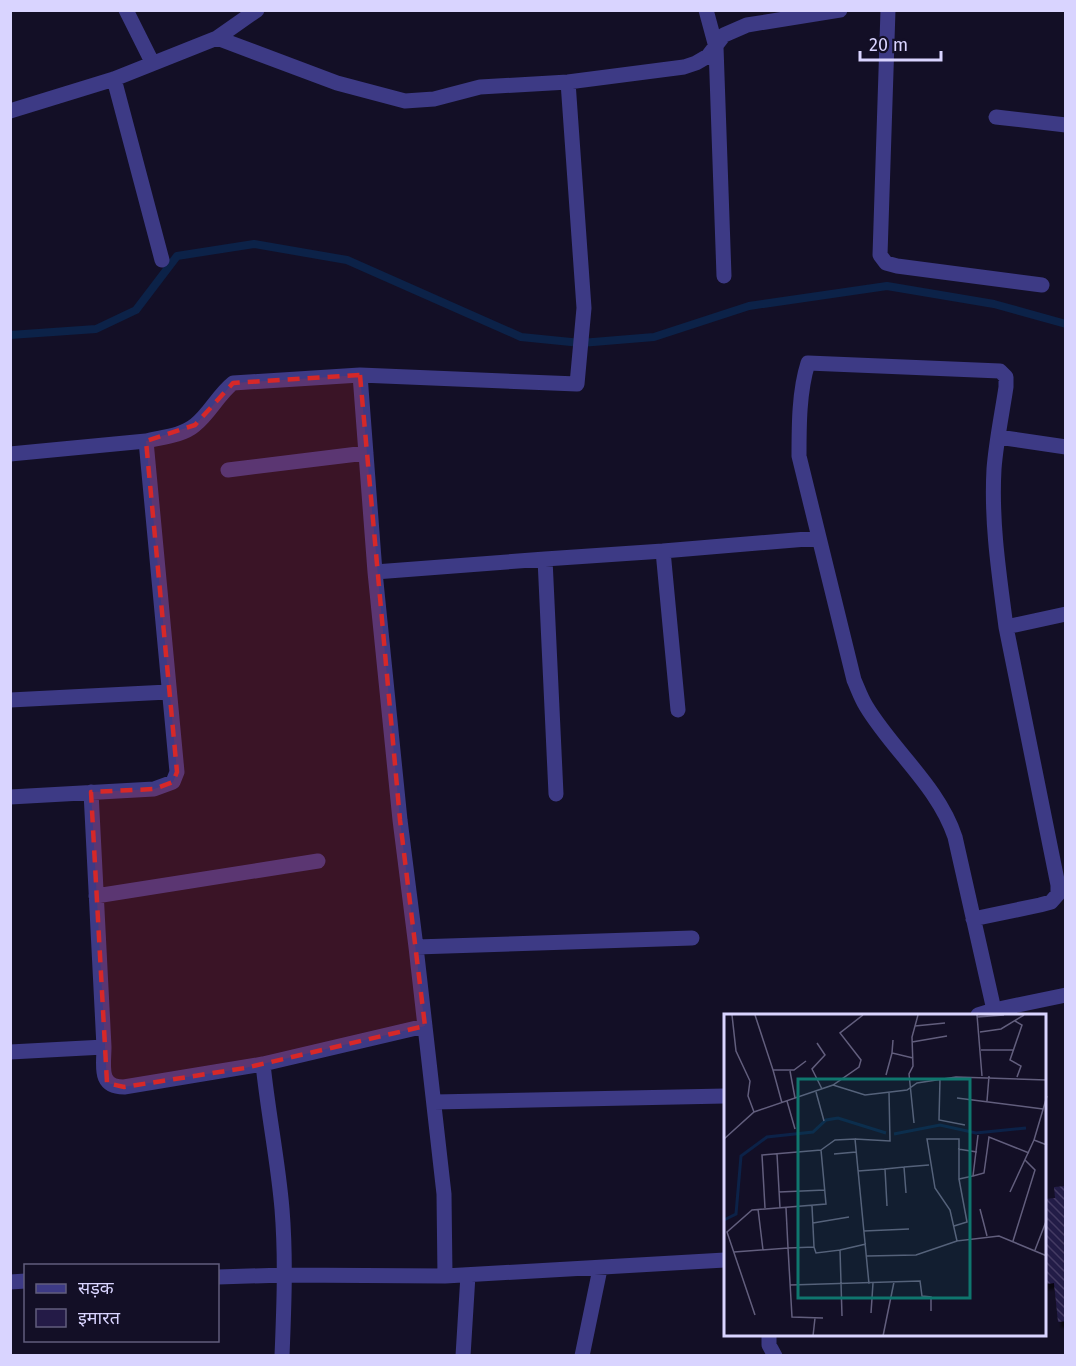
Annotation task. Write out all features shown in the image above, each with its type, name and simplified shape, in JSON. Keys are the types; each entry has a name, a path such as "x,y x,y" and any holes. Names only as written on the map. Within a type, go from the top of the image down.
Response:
{"street":[{"path":"126,10 152,63"},
{"path":"10,111 114,80 217,38 257,10"},
{"path":"706,10 716,47 724,276"},
{"path":"217,38 337,82 405,101 434,99 480,87 568,82 684,66 696,63 708,56 724,35 747,25 840,10"},
{"path":"888,10 880,255 886,263 897,266 1042,285"},
{"path":"114,80 162,260"},
{"path":"10,454 146,441 182,433 195,425 222,391 232,383 360,375 577,384 584,308 568,82"},
{"path":"996,117 1065,125"},
{"path":"973,919 1051,902 1058,894 1006,627 997,559 993,503 994,468 1006,377 1000,371 808,363 799,433 799,456 854,680 864,703 877,723 949,817 956,837 973,919 994,1010"},
{"path":"360,375 375,572 400,820 444,1194 445,1276"},
{"path":"999,437 1065,447"},
{"path":"10,797 154,789 173,782 177,772 146,441"},
{"path":"228,470 366,453"},
{"path":"375,572 819,538"},
{"path":"663,551 678,710"},
{"path":"545,559 556,794"},
{"path":"1006,627 1065,614"},
{"path":"10,700 168,692"},
{"path":"91,792 107,1083 113,1087 157,1082 263,1064 425,1026"},
{"path":"96,896 318,861"},
{"path":"416,947 692,938"},
{"path":"981,1014 1065,995"},
{"path":"10,1052 104,1047"},
{"path":"263,1064 279,1176 285,1275 282,1356"},
{"path":"434,1102 724,1096"},
{"path":"219,1276 445,1276 600,1269 724,1260"},
{"path":"582,1356 600,1269"},
{"path":"463,1356 468,1275"},
{"path":"769,1336 769,1345 775,1356"}],"highlighted area":[{"path":"360,375 400,820 425,1026 245,1068 124,1087 107,1083 91,792 154,789 173,782 177,772 146,441 195,425 233,383"}],"building":[{"path":"1066,1186 1066,1321 1058,1322 1054,1283 1046,1284 1046,1199 1055,1198 1054,1187"}],"waterway":[{"path":"10,335 96,329 136,310 177,256 254,244 347,260 521,337 581,343 654,337 749,306 887,286 994,304 1066,324"}]}
